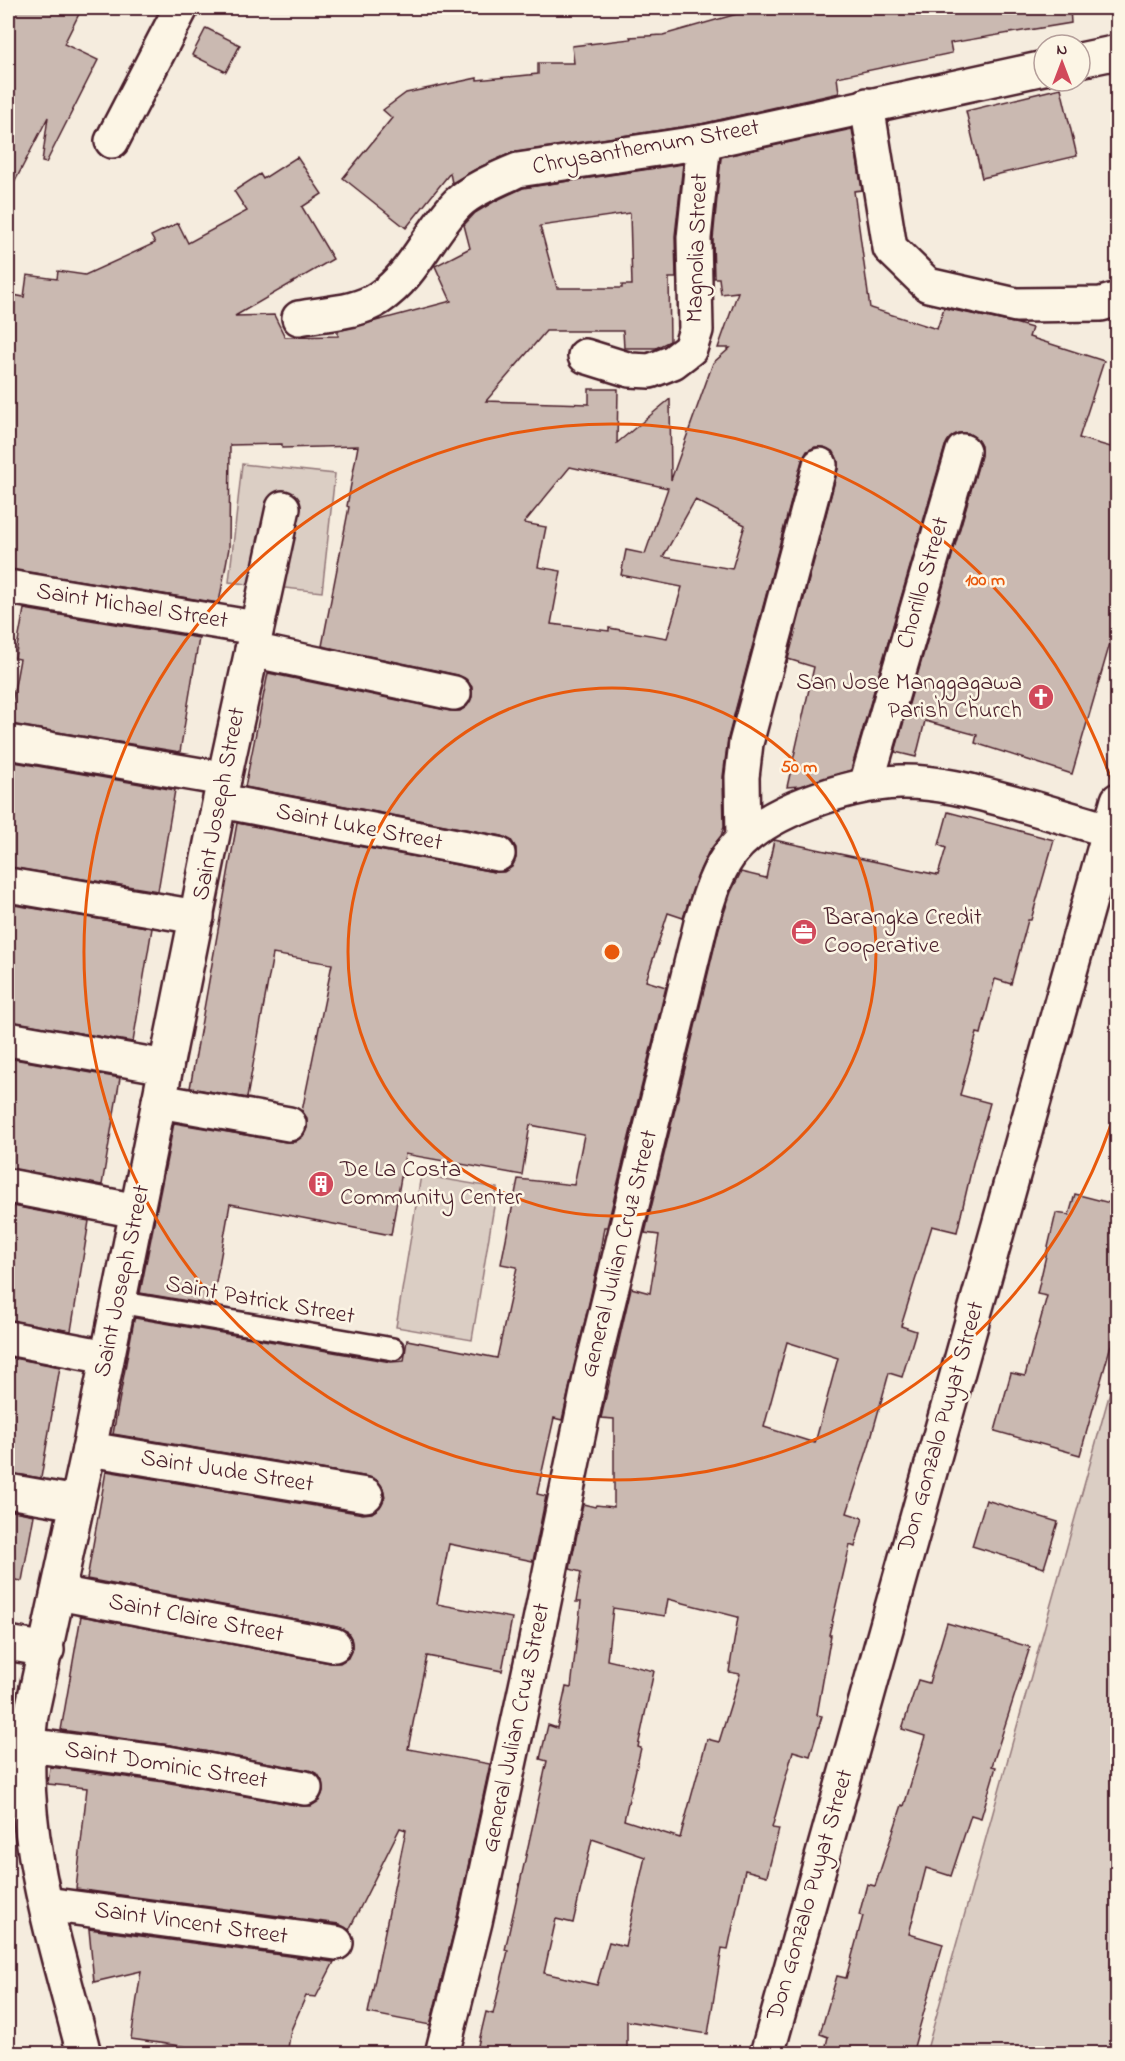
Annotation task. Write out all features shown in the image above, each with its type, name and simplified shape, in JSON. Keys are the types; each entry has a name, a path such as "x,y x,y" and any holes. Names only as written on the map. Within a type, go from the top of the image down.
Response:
{"street":[{"path":"112,141 181,8"},
{"path":"1092,57 1118,52"},
{"name":"Chrysanthemum Street","path":"299,318 361,307 378,299 397,284 459,202 501,177 518,170 704,142 1032,71"},
{"path":"867,105 890,248 928,285 1016,305 1101,304 1118,299"},
{"name":"Magnolia Street","path":"585,356 630,370 650,371 673,362 690,349 696,330 694,238 704,142"},
{"name":"Chorillo Street","path":"866,785 963,451"},
{"path":"743,839 742,777 746,743 820,465"},
{"name":"Saint Joseph Street","path":"84,2054 46,1904 32,1833 27,1745 254,639 283,508"},
{"name":"Saint Michael Street","path":"8,587 254,639 453,693"},
{"name":"Saint Luke Street","path":"8,742 498,854"},
{"name":"General Julian Cruz Street","path":"442,2054 475,1922 533,1657 591,1373 693,956 712,890 724,862 743,839 770,820 796,807 833,792 866,785 902,782 940,785 980,793 1108,830"},
{"name":"Don Gonzalo Puyat Street","path":"767,2054 1118,800"},
{"path":"8,885 197,917"},
{"path":"8,1039 166,1067"},
{"path":"159,1101 289,1124"},
{"path":"8,1185 137,1211"},
{"path":"8,1338 106,1357"},
{"name":"Saint Jude Street","path":"89,1449 366,1495"},
{"path":"8,1491 77,1503"},
{"name":"Saint Claire Street","path":"58,1593 334,1645"},
{"path":"8,1643 47,1650"},
{"name":"Saint Dominic Street","path":"27,1745 167,1763 305,1788"},
{"name":"Saint Vincent Street","path":"46,1904 336,1943"}],"lane":[{"name":"Saint Patrick Street","path":"118,1302 393,1349"}],"shaded area":[{"path":"242,464 335,474 322,592 229,582"},
{"path":"421,1175 497,1188 472,1340 396,1327"},
{"path":"1117,1367 1117,2053 926,2053"}],"building":[{"path":"14,8 82,8 64,44 98,60 46,163 42,162 48,117 8,195 8,20"},
{"path":"758,8 1070,8 1071,23 950,43 952,53 837,77 839,93 701,124 511,153 452,183 450,173 406,228 343,178 392,118 383,110 406,93 477,78 477,80 538,74 538,63 574,63 572,46 631,39 630,37 663,35"},
{"path":"206,28 240,45 226,72 192,55"},
{"path":"1040,93 1062,93 1077,156 982,178 966,111"},
{"path":"852,129 862,190 854,191 870,308 937,329 944,308 1018,324 1032,328 1029,337 1104,361 1079,438 1118,449 1118,616 1072,774 975,743 977,735 925,721 916,757 895,752 981,456 981,446 976,438 968,433 958,433 950,438 945,446 851,770 800,786 787,787 814,667 788,659 838,469 838,461 834,452 824,447 815,447 807,451 802,460 728,738 723,777 724,827 721,836 708,853 700,870 683,918 668,913 646,981 666,987 607,1227 604,1227 598,1264 562,1420 554,1418 537,1494 546,1496 533,1561 449,1544 437,1604 512,1618 502,1671 427,1656 417,1703 408,1749 490,1764 457,1918 430,2025 368,2013 406,1830 400,1828 349,1930 339,1924 76,1889 87,1788 48,1784 50,1767 164,1782 302,1806 311,1806 319,1801 323,1791 322,1781 318,1774 308,1770 170,1745 61,1730 81,1616 331,1663 340,1663 348,1658 352,1648 351,1638 347,1631 337,1627 87,1579 106,1471 363,1514 372,1513 380,1507 385,1497 378,1481 369,1477 113,1434 135,1318 391,1362 404,1361 407,1340 497,1358 517,1267 501,1264 518,1179 574,1185 584,1135 530,1125 522,1175 405,1154 391,1235 230,1204 212,1305 140,1293 174,1123 286,1142 295,1142 303,1136 307,1128 307,1118 302,1111 332,964 273,954 247,1098 190,1088 237,823 494,872 504,872 512,867 516,858 516,848 511,840 502,836 245,787 268,673 450,711 460,711 467,706 472,697 472,687 466,679 458,675 322,646 349,507 347,506 358,446 282,448 282,444 230,445 229,548 219,603 8,569 8,294 24,297 27,275 57,279 58,271 85,275 155,243 151,236 178,223 188,243 247,211 234,191 260,174 263,179 297,157 322,194 302,207 333,259 235,316 274,315 285,337 338,336 338,331 451,301 435,266 470,248 464,225 475,213 495,201 523,188 683,164 675,236 676,278 669,278 670,341 656,348 624,348 623,331 546,331 486,401 589,404 589,389 618,389 617,443 670,399 671,480 713,363 730,348 718,348 738,292 721,294 719,278 714,278 713,239 721,157","holes":["630,213 632,285 622,285 622,288 557,288 540,226","570,467 668,488 645,554 626,550 621,575 682,587 667,638 609,628 609,631 551,624 561,571 538,567 546,527 524,523","695,500 745,525 732,569 663,557"]},
{"path":"24,609 199,638 180,752 8,724 20,659 15,658"},
{"path":"8,761 175,790 158,891 8,867"},
{"path":"948,812 1054,840 1031,920 1028,920 1011,984 995,979 981,1034 977,1033 960,1095 990,1103 957,1232 932,1226 901,1326 916,1331 902,1377 889,1373 847,1513 863,1518 855,1547 850,1545 829,1635 831,1635 817,1715 822,1716 810,1756 793,1751 772,1828 779,1829 767,1876 745,1870 728,1949 722,1948 708,2034 627,2021 627,2048 620,2048 619,2054 476,2054 486,2012 493,2014 508,1951 505,1950 547,1761 540,1759 548,1725 557,1728 566,1687 571,1688 581,1602 576,1602 581,1572 570,1569 583,1504 595,1507 596,1505 614,1507 614,1419 601,1418 631,1288 650,1293 659,1235 645,1233 719,928 731,892 741,872 766,878 774,840 938,875 946,848 939,845","holes":["787,1342 838,1358 815,1443 764,1427","668,1599 738,1617 729,1672 740,1674 719,1742 707,1739 680,1838 624,1820 641,1748 638,1747 654,1671 607,1660 613,1608 665,1616","592,1839 645,1857 625,1946 609,1942 597,1985 544,1973 556,1919 573,1923"]},
{"path":"8,904 152,928 133,1042 8,1021"},
{"path":"8,1058 120,1078 102,1185 8,1168"},
{"path":"1075,1194 1118,1205 1118,1320 1080,1455 995,1431 1011,1373 1025,1376 1047,1296 1037,1294 1056,1213 1069,1215"},
{"path":"8,1205 89,1221 71,1331 8,1320"},
{"path":"8,1357 60,1367 41,1478 8,1473"},
{"path":"986,1500 1058,1522 1044,1568 972,1546"},
{"path":"8,1510 34,1515 22,1581 8,1579"},
{"path":"947,1623 1030,1647 992,1766 996,1767 981,1818 971,1815 951,1876 926,1868 909,1934 943,1944 912,2054 824,2054 828,2037 820,2034 837,1976 846,1978 863,1916 859,1915 867,1884 875,1886 902,1805 904,1806 925,1736 902,1729 918,1680 929,1683"},
{"path":"89,1929 334,1962 316,1997 306,1996 291,2030 287,2054 240,2054 131,2039 141,1971 94,1982"}],"place":[{"name":"San Jose Manggagawa Parish Church","path":"1041,697"},
{"name":"Barangka Credit Cooperative","path":"804,932"},
{"name":"De La Costa Community Center","path":"321,1184"}]}
